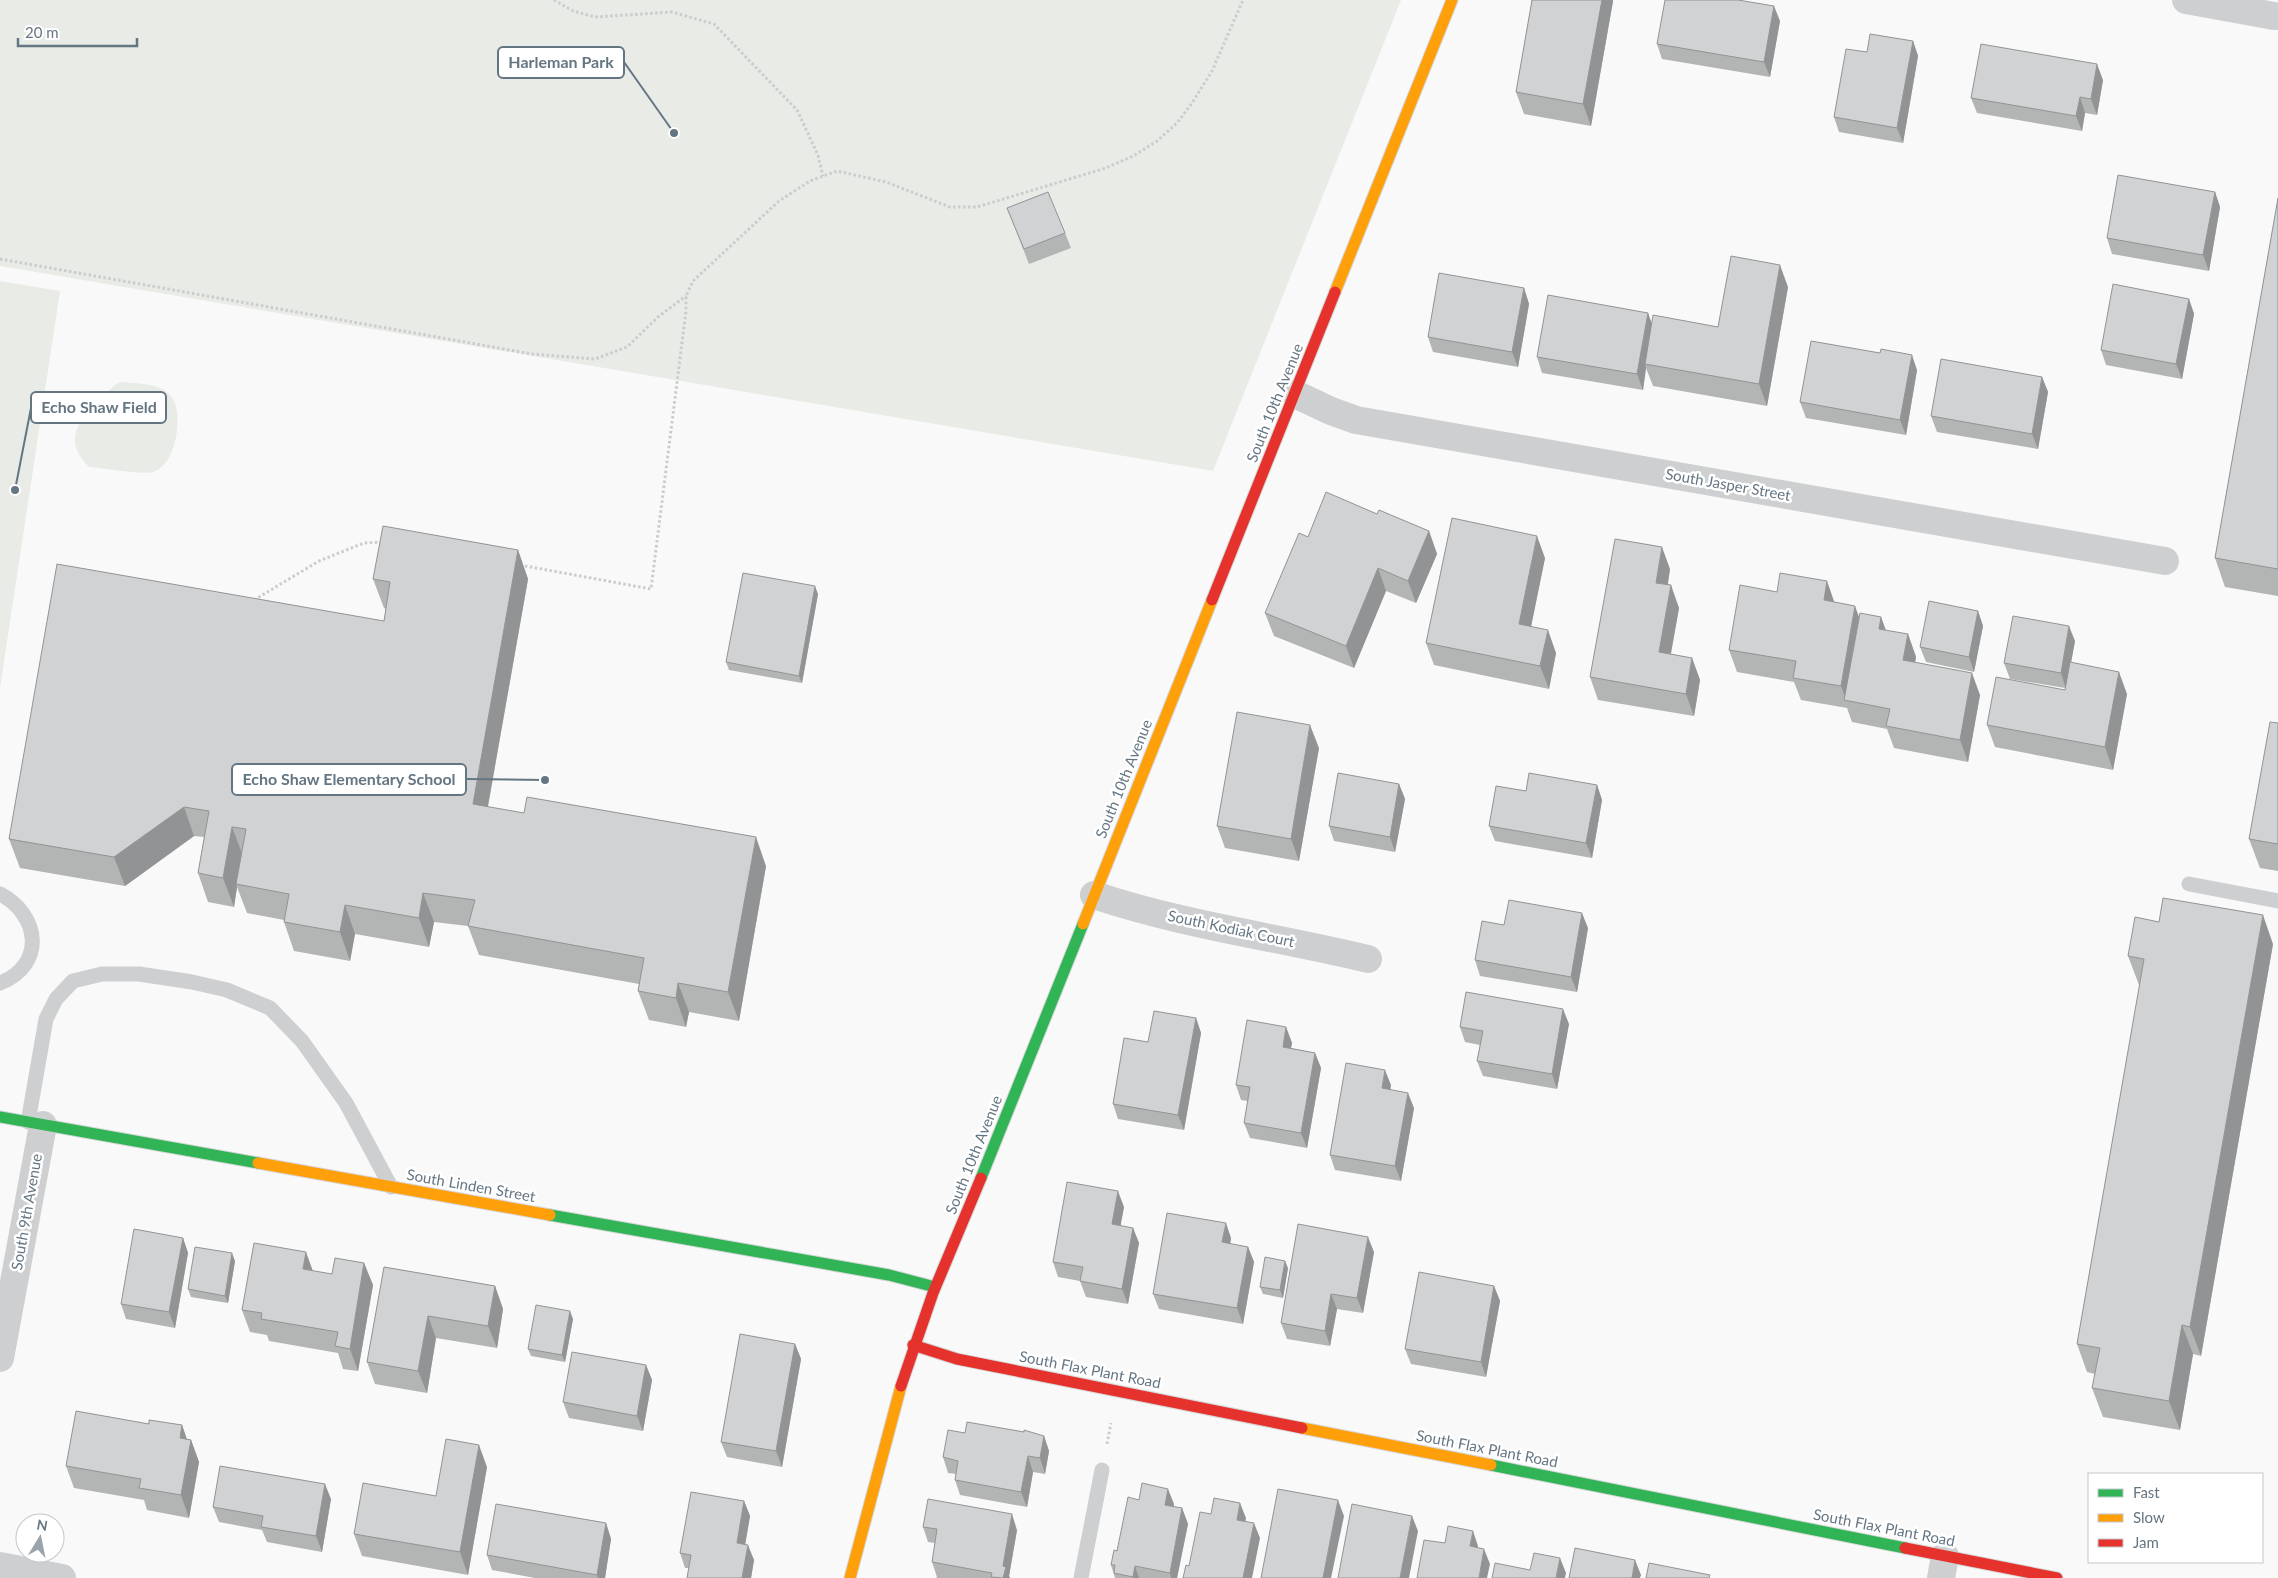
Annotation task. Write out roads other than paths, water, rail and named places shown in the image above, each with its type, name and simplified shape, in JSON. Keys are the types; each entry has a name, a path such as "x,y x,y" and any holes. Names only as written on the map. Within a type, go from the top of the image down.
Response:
{"street":[{"name":"South 10th Avenue","path":"850,1578 913,1345 935,1287 951,1254 1452,0"},
{"path":"2186,0 2274,16"},
{"name":"South Jasper Street","path":"1295,394 1331,411 1356,420 2165,561"},
{"name":"South Kodiak Court","path":"1094,895 1138,910 1310,945 1368,959"},
{"name":"South Linden Street","path":"0,1117 890,1275 935,1287"},
{"name":"South 9th Avenue","path":"0,1358 35,1123"},
{"name":"South Flax Plant Road","path":"913,1345 957,1359 1117,1391 1943,1567 2057,1578"},
{"path":"0,1566 62,1578"}],"lane":[{"path":"2189,884 2278,901"},
{"path":"0,894 13,901 24,912 30,926 32,941 29,956 21,969 10,979 0,983"},
{"path":"35,1123 46,1019 56,999 73,981 102,974 139,974 192,982 227,990 270,1008 302,1041 346,1103 391,1187"},
{"path":"1081,1578 1102,1470"}],"place":[{"name":"Harleman Park","path":"674,133"},
{"name":"Echo Shaw Field","path":"15,490"},
{"name":"Echo Shaw Elementary School","path":"545,780"}]}
